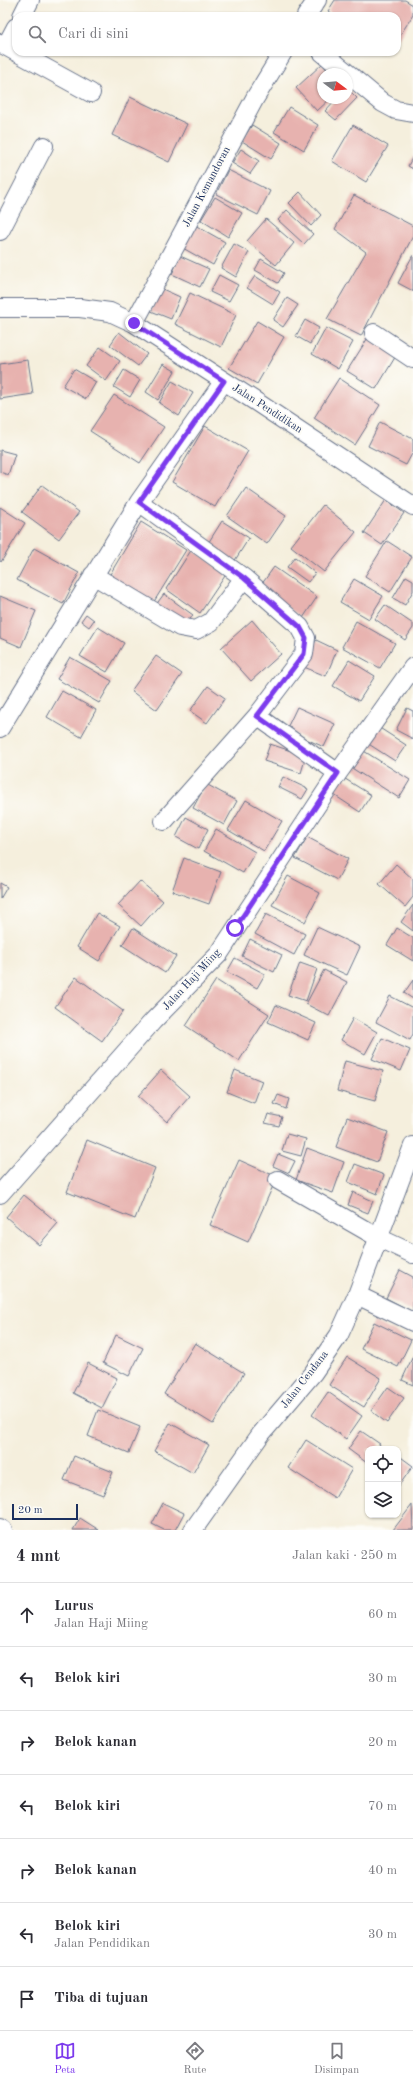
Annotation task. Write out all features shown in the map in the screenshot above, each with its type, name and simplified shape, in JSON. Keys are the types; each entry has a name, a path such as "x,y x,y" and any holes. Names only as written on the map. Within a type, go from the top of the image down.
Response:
{"street":[{"path":"24,12 30,0"},
{"path":"309,12 317,0"},
{"path":"12,33 3,45 12,50"},
{"path":"23,56 91,93"},
{"name":"Jalan Kemandoran","path":"134,323 255,98 281,56"},
{"path":"327,56 383,103 396,110 413,113"},
{"path":"0,231 44,146"},
{"name":"Jalan Pendidikan","path":"0,308 80,308 110,312 134,323 413,506"},
{"path":"374,333 413,358"},
{"path":"0,728 139,502 224,381"},
{"path":"139,502 244,578 300,627 306,638 304,654 257,716 164,821"},
{"path":"93,575 180,627 196,630 211,622 244,578"},
{"name":"Jalan Haji Miing","path":"0,1194 153,1021 219,954 338,773 413,667"},
{"path":"257,716 338,773"},
{"name":"Jalan Cendana","path":"193,1530 261,1434 313,1373 339,1335 357,1295 413,1146"},
{"path":"278,1180 379,1238 413,1254"},
{"path":"357,1295 413,1322"}],"building":[{"path":"335,0 405,0 413,5 413,15 401,34 401,12 328,11"},
{"path":"322,64 326,68 318,68"},
{"path":"317,69 317,104 325,104 317,111 296,88"},
{"path":"353,94 357,98 353,102"},
{"path":"130,97 187,124 169,162 112,135"},
{"path":"331,104 351,104 336,120 325,111"},
{"path":"289,107 318,125 304,150 274,132"},
{"path":"252,125 281,143 271,159 242,141"},
{"path":"353,125 388,146 366,182 332,161"},
{"path":"241,149 259,161 250,174 232,163"},
{"path":"413,156 413,169 408,166"},
{"path":"228,170 270,191 258,215 216,194"},
{"path":"300,192 321,215 311,226 289,203"},
{"path":"354,195 413,226 413,236 361,336 327,319 366,252 335,229"},
{"path":"215,197 242,213 228,237 201,220"},
{"path":"287,210 313,234 304,244 278,220"},
{"path":"266,219 294,243 276,265 247,241"},
{"path":"193,224 225,242 213,265 181,247"},
{"path":"234,244 249,252 236,277 221,268"},
{"path":"413,255 413,291 398,283"},
{"path":"180,256 209,269 200,287 172,274"},
{"path":"261,259 284,273 278,283 255,270"},
{"path":"219,275 238,285 229,301 210,292"},
{"path":"255,276 280,292 273,304 247,288"},
{"path":"160,288 180,297 171,319 151,311"},
{"path":"190,293 236,315 221,347 175,324"},
{"path":"287,298 298,305 283,327 273,320"},
{"path":"305,320 319,328 310,344 296,336"},
{"path":"257,321 284,337 257,384 229,368"},
{"path":"326,328 353,342 338,369 312,354"},
{"path":"119,332 147,354 138,366 110,345"},
{"path":"369,336 397,354 376,389 347,371"},
{"path":"100,347 120,361 106,381 86,366"},
{"path":"28,360 33,394 0,399 0,364"},
{"path":"163,364 175,371 158,400 146,392"},
{"path":"74,369 96,382 86,399 63,386"},
{"path":"124,370 140,380 130,397 114,387"},
{"path":"339,378 380,405 355,445 314,418"},
{"path":"172,381 193,393 179,416 159,403"},
{"path":"114,395 164,427 140,463 90,431"},
{"path":"380,422 413,439 413,452 406,465 368,446"},
{"path":"205,426 248,451 215,507 172,482"},
{"path":"0,450 15,454 8,475 0,472"},
{"path":"42,485 79,512 59,539 22,512"},
{"path":"246,488 286,516 267,544 227,516"},
{"path":"386,500 404,513 382,545 364,533"},
{"path":"323,505 356,532 324,572 291,546"},
{"path":"0,507 25,523 1,562 0,561"},
{"path":"222,521 249,538 232,565 205,548"},
{"path":"141,522 186,550 150,608 106,581"},
{"path":"387,541 412,557 390,592 365,576"},
{"path":"34,548 79,573 63,604 17,580"},
{"path":"192,549 227,573 200,613 166,589"},
{"path":"295,557 315,573 308,582 287,567"},
{"path":"274,567 317,597 303,618 259,588"},
{"path":"406,576 413,580 413,591 405,605 393,598"},
{"path":"354,579 383,596 369,619 340,602"},
{"path":"164,594 193,615 184,628 155,606"},
{"path":"0,596 36,611 21,647 0,638"},
{"path":"385,605 413,624 413,628 405,640 375,619"},
{"path":"86,614 94,620 89,627 81,621"},
{"path":"252,620 281,654 251,681 221,648"},
{"path":"356,621 395,643 380,668 342,647"},
{"path":"98,627 124,643 107,672 80,656"},
{"path":"316,640 337,650 326,676 304,667"},
{"path":"156,656 182,674 157,710 131,691"},
{"path":"70,657 112,681 99,703 57,679"},
{"path":"349,660 375,676 359,701 333,686"},
{"path":"208,686 225,698 207,723 190,711"},
{"path":"62,691 96,710 81,737 47,717"},
{"path":"297,707 335,724 324,747 286,730"},
{"path":"407,708 413,711 413,739 396,730"},
{"path":"375,725 406,745 395,761 364,741"},
{"path":"270,744 306,756 301,773 264,761"},
{"path":"359,748 410,780 399,798 347,765"},
{"path":"283,777 308,789 302,799 278,787"},
{"path":"342,777 371,795 360,812 331,793"},
{"path":"206,784 237,801 224,825 193,808"},
{"path":"246,800 282,821 264,851 228,830"},
{"path":"186,817 208,829 198,849 176,837"},
{"path":"216,829 255,852 243,873 204,851"},
{"path":"307,837 348,859 337,880 295,858"},
{"path":"184,858 221,872 209,904 172,891"},
{"path":"396,864 413,879 413,897 405,907 379,884"},
{"path":"288,876 320,893 305,922 272,905"},
{"path":"140,881 163,901 141,926 118,905"},
{"path":"0,883 7,887 0,899"},
{"path":"413,905 413,931 401,922"},
{"path":"97,913 120,926 99,961 77,947"},
{"path":"266,914 305,934 294,955 255,934"},
{"path":"317,927 360,947 347,975 304,955"},
{"path":"133,928 176,956 165,973 122,945"},
{"path":"397,928 413,938 413,961 387,945"},
{"path":"250,939 282,955 274,972 242,956"},
{"path":"235,958 265,974 257,988 227,972"},
{"path":"300,963 317,969 306,1001 288,995"},
{"path":"324,970 347,982 329,1016 306,1004"},
{"path":"76,977 123,1011 102,1041 55,1007"},
{"path":"216,980 269,1014 239,1061 186,1026"},
{"path":"413,980 413,999 404,993"},
{"path":"390,996 413,1008 413,1034 410,1040 376,1022"},
{"path":"276,1005 316,1023 308,1040 268,1022"},
{"path":"353,1018 377,1032 365,1054 341,1040"},
{"path":"382,1038 410,1050 401,1071 372,1059"},
{"path":"345,1061 383,1071 375,1101 337,1091"},
{"path":"161,1070 190,1096 167,1122 138,1096"},
{"path":"235,1070 262,1081 254,1103 227,1092"},
{"path":"278,1095 289,1099 286,1109 274,1104"},
{"path":"268,1114 282,1117 279,1126 265,1123"},
{"path":"347,1117 388,1132 377,1162 336,1147"},
{"path":"287,1134 306,1139 301,1156 282,1151"},
{"path":"87,1140 155,1168 135,1219 67,1192"},
{"path":"307,1148 344,1162 333,1193 296,1180"},
{"path":"278,1154 295,1161 289,1173 273,1166"},
{"path":"239,1160 277,1177 248,1242 210,1225"},
{"path":"355,1164 384,1175 377,1194 348,1182"},
{"path":"353,1192 373,1201 368,1213 348,1205"},
{"path":"24,1195 58,1223 39,1245 6,1217"},
{"path":"400,1270 413,1277 413,1312 386,1298"},
{"path":"374,1322 411,1340 398,1367 361,1349"},
{"path":"116,1335 143,1348 129,1376 103,1363"},
{"path":"195,1343 244,1373 213,1424 164,1394"},
{"path":"413,1356 413,1385 402,1380"},
{"path":"347,1357 381,1378 364,1407 329,1385"},
{"path":"88,1363 117,1378 102,1408 73,1393"},
{"path":"388,1387 404,1398 387,1423 371,1411"},
{"path":"328,1392 362,1416 346,1439 312,1415"},
{"path":"98,1410 140,1427 129,1453 88,1436"},
{"path":"170,1423 209,1445 193,1473 154,1451"},
{"path":"361,1431 380,1444 379,1446 365,1446 365,1462 348,1449"},
{"path":"306,1440 352,1469 335,1498 288,1468"},
{"path":"74,1456 113,1472 103,1495 64,1480"},
{"path":"401,1457 413,1466 401,1483"},
{"path":"163,1503 184,1513 175,1530 164,1530 152,1524"},
{"path":"412,1505 413,1530 393,1530"},
{"path":"80,1518 99,1530 73,1530"}],"route":[{"path":"134,323 224,381 139,502 244,578 300,627 306,638 304,654 257,716 338,773 235,928"}]}
